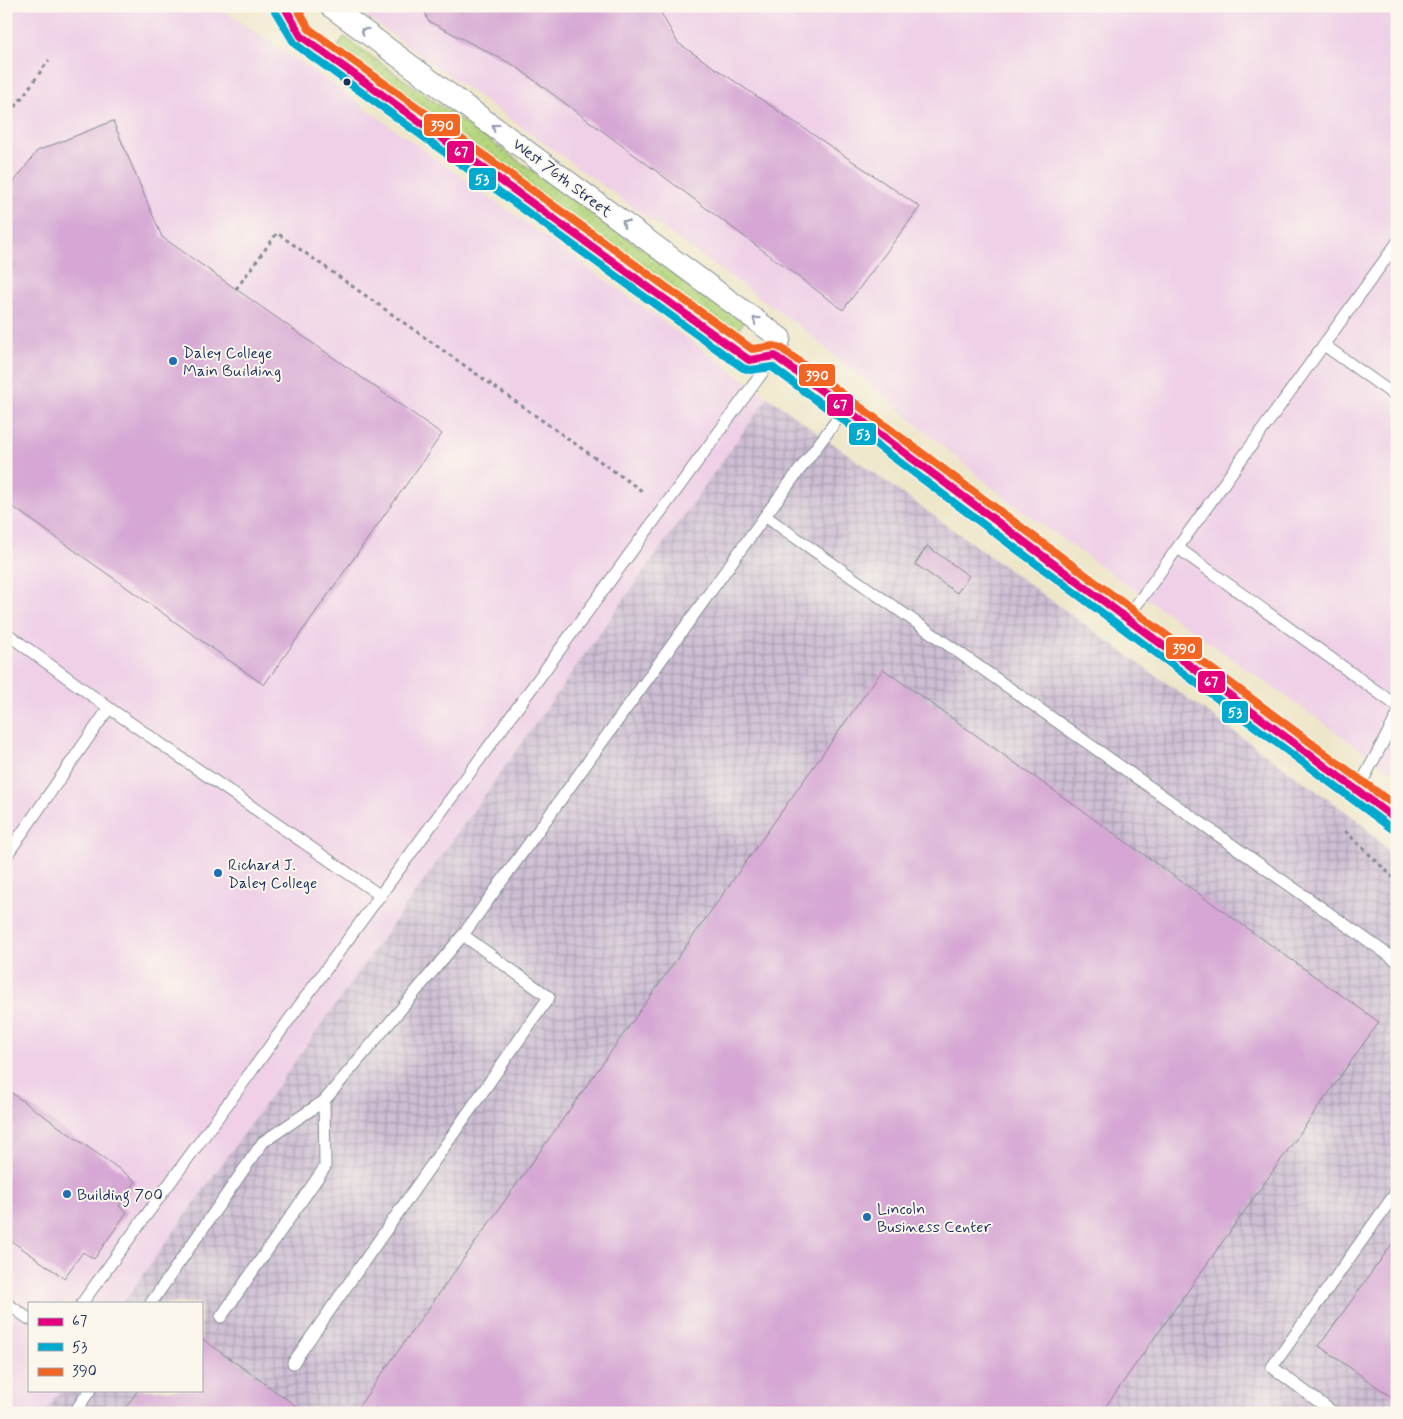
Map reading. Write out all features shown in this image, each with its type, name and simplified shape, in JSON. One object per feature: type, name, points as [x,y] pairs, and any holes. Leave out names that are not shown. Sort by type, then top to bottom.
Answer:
[{"type":"street","points":[[284,6],[301,36],[749,360],[774,356],[1358,789],[1397,820]]},
{"type":"street","name":"West 76th Street","points":[[330,6],[780,338],[774,356]]},
{"type":"lane","points":[[1127,618],[1397,243]]},
{"type":"lane","points":[[1324,345],[1397,397]]},
{"type":"lane","points":[[83,1302],[774,356]]},
{"type":"lane","points":[[152,1302],[263,1142],[324,1101],[463,935],[765,516],[845,409]]},
{"type":"lane","points":[[765,516],[1397,961]]},
{"type":"lane","points":[[1178,548],[1397,706]]},
{"type":"lane","points":[[6,633],[109,708],[381,896]]},
{"type":"lane","points":[[6,856],[109,708]]},
{"type":"lane","points":[[1358,789],[1397,716]]},
{"type":"lane","points":[[293,1363],[549,997],[463,935]]},
{"type":"lane","points":[[222,1318],[325,1167],[324,1101]]},
{"type":"lane","points":[[1334,1413],[1272,1367],[1397,1191]]},
{"type":"lane","points":[[6,1303],[28,1318]]},
{"type":"lane","points":[[74,1413],[89,1392]]},
{"type":"path","points":[[378,12],[389,6]]},
{"type":"path","points":[[6,120],[49,60]]},
{"type":"path","points":[[236,288],[277,232],[642,491]]},
{"type":"path","points":[[1345,831],[1397,881]]},
{"type":"shaded area","name":"Richard J. Daley College","points":[[6,6],[217,6],[329,82],[768,397],[124,1302],[28,1302],[28,1392],[60,1392],[44,1413],[6,1413]]},
{"type":"shaded area","points":[[352,6],[1397,6],[1397,775],[1010,502],[798,325]]},
{"type":"shaded area","points":[[768,397],[1360,822],[1397,860],[1397,1413],[44,1413],[60,1392],[202,1392],[202,1302],[124,1302]]},
{"type":"green space","points":[[344,37],[744,321],[735,336],[336,49]]},
{"type":"building","points":[[423,6],[657,6],[678,43],[920,207],[843,310],[515,66],[428,21]]},
{"type":"building","name":"Daley College Main Building","points":[[113,121],[162,237],[442,434],[264,685],[6,502],[6,193],[37,151]]},
{"type":"building","points":[[927,546],[969,576],[957,593],[915,564]]},
{"type":"building","name":"Lincoln Business Center","points":[[883,669],[1379,1022],[1101,1413],[354,1413]]},
{"type":"building","name":"Building 700","points":[[6,1089],[136,1181],[119,1206],[127,1212],[94,1259],[83,1252],[64,1278],[6,1237]]},
{"type":"building","points":[[1397,1237],[1397,1392],[1393,1398],[1319,1346]]},
{"type":"building","points":[[202,1339],[306,1413],[122,1413],[137,1392],[202,1392]]},
{"type":"transit line","name":"67","points":[[284,6],[301,36],[749,360],[775,356],[1397,820]]},
{"type":"transit line","name":"390","points":[[296,6],[309,29],[752,349],[774,346],[781,348],[1397,807]]},
{"type":"transit line","name":"53","points":[[275,11],[295,44],[743,368],[750,370],[772,367],[1391,828]]},
{"type":"place","name":"Daley College Main Building","points":[[173,361]]},
{"type":"place","name":"Richard J. Daley College","points":[[218,873]]},
{"type":"place","name":"Building 700","points":[[67,1194]]},
{"type":"place","name":"Lincoln Business Center","points":[[867,1217]]}]
